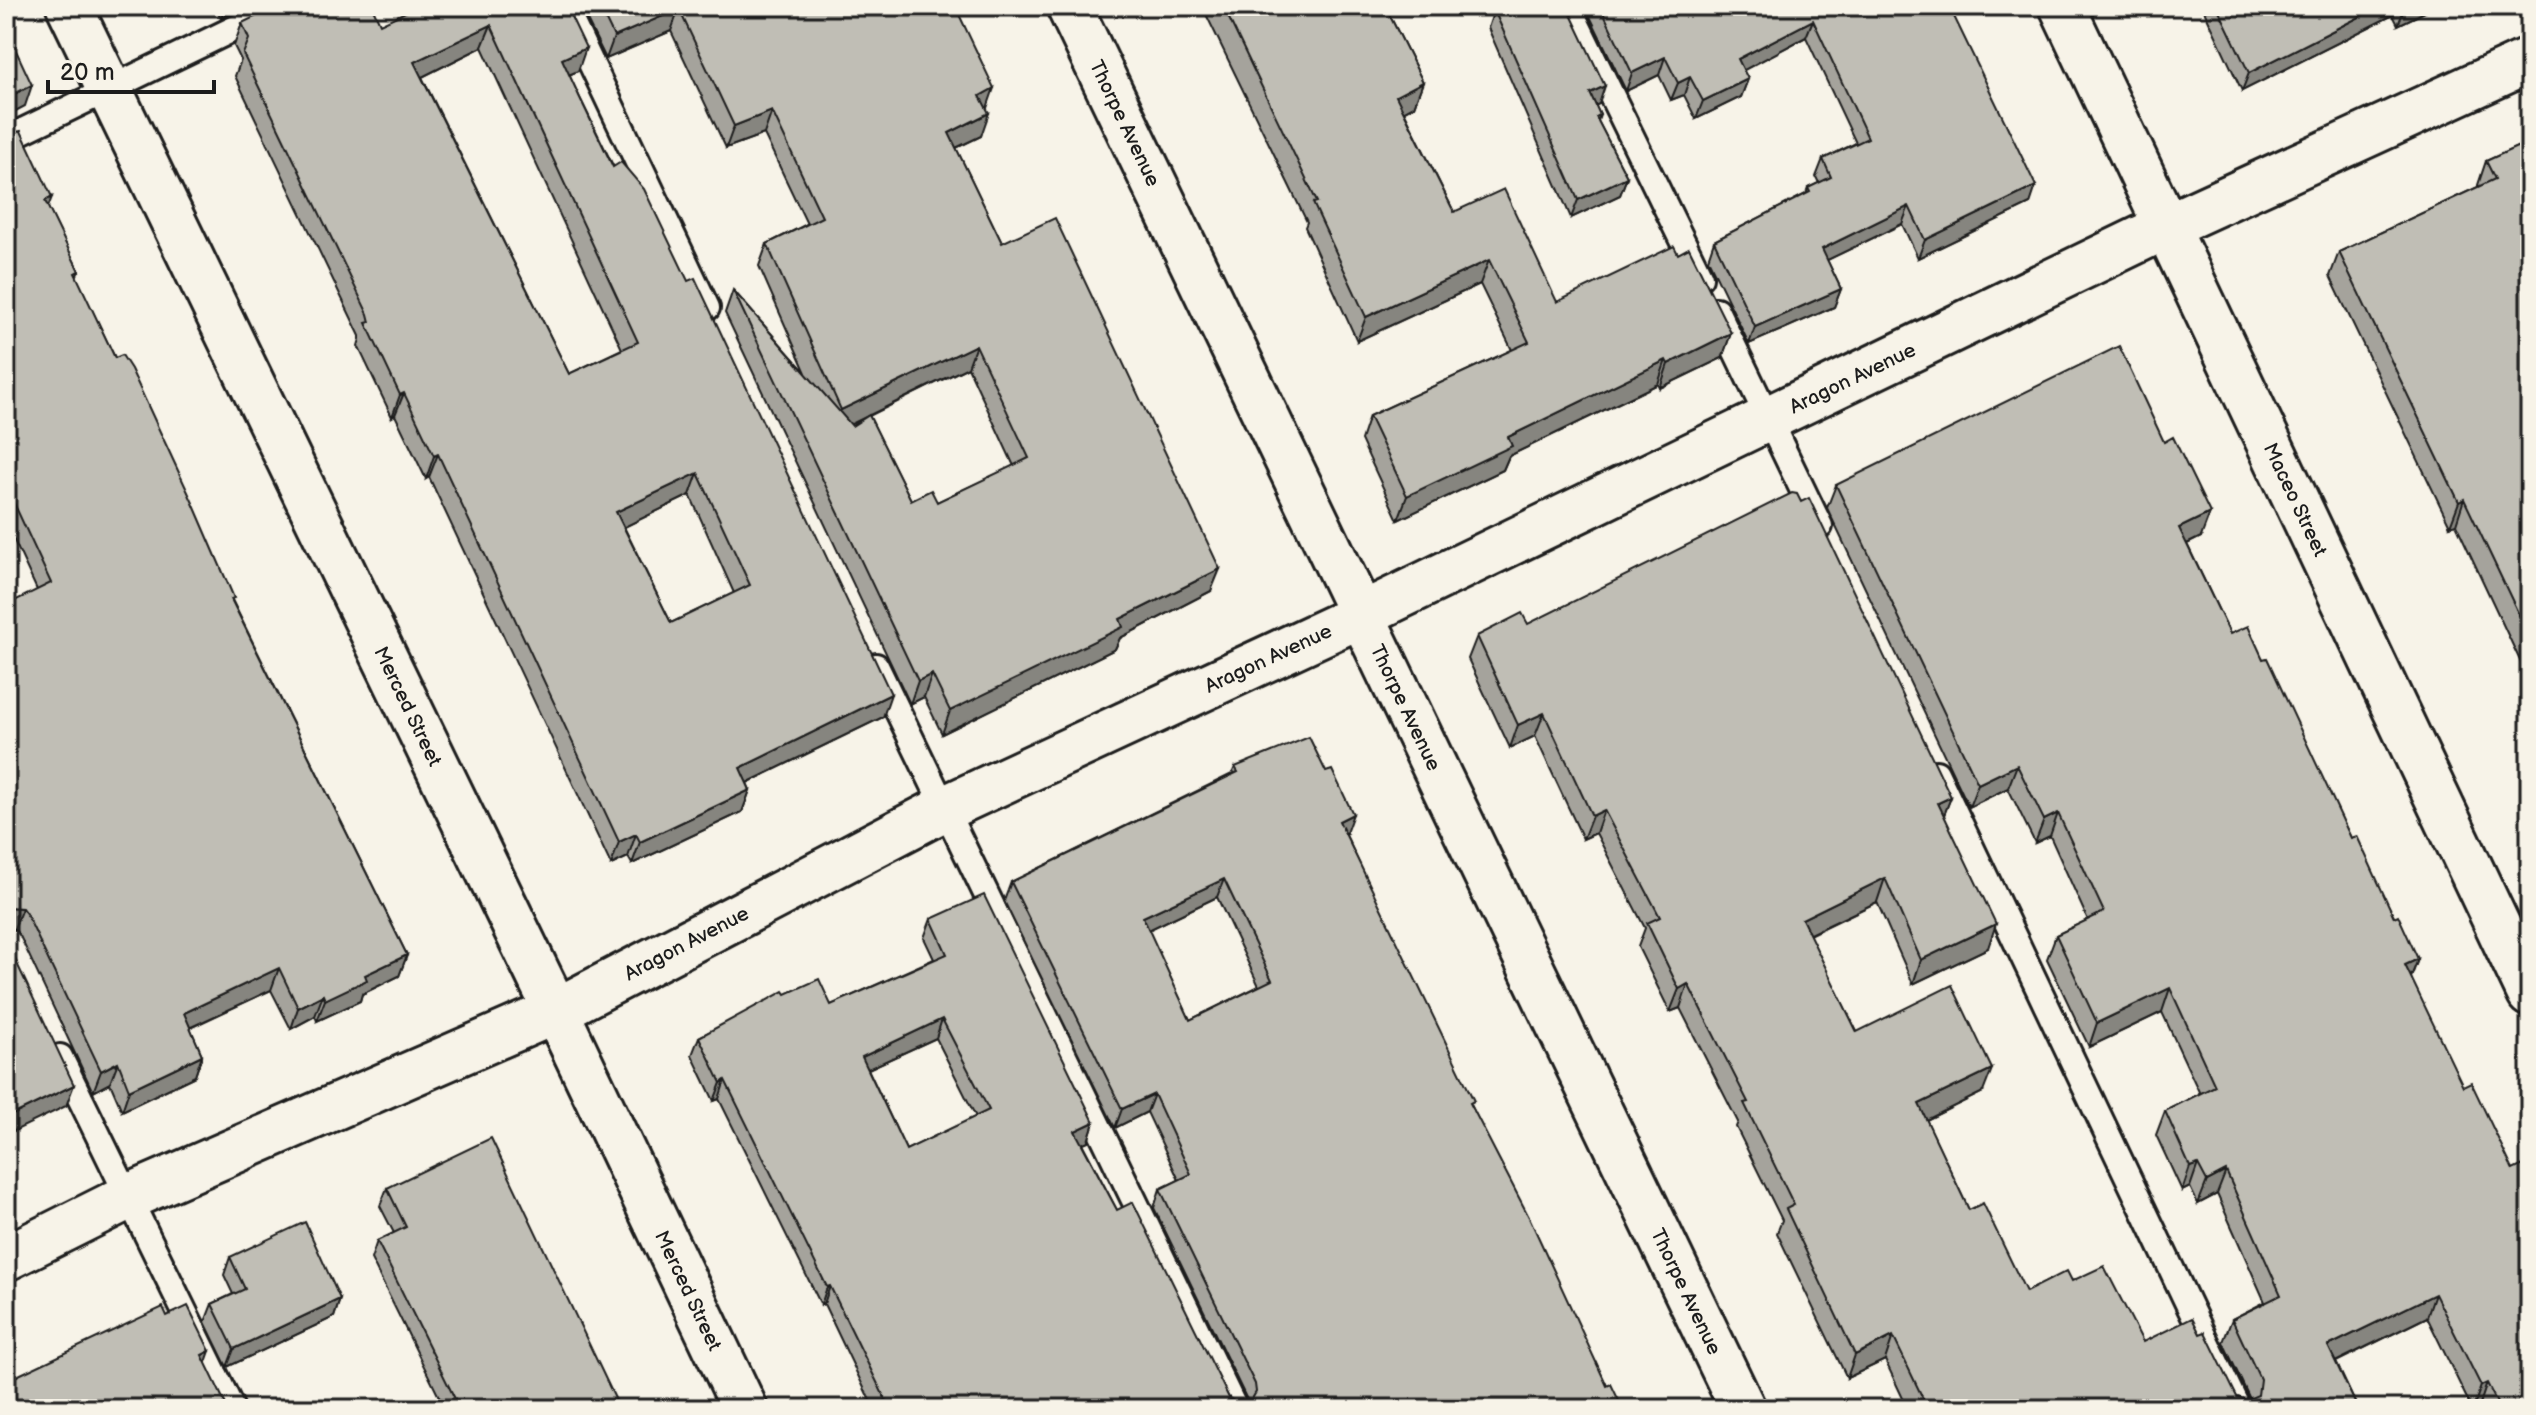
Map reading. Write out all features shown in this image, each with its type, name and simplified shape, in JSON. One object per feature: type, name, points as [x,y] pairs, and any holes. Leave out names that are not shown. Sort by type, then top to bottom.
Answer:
[{"type":"street","name":"Merced Street","points":[[69,6],[556,1011],[745,1409]]},
{"type":"street","name":"Thorpe Avenue","points":[[1069,6],[1743,1409]]},
{"type":"street","name":"Maceo Street","points":[[2062,6],[2530,994]]},
{"type":"street","name":"Aragon Avenue","points":[[6,1258],[126,1198],[556,1011],[943,809],[1361,615],[2165,227],[2530,60]]},
{"type":"lane","points":[[6,139],[281,6]]},
{"type":"lane","points":[[564,6],[720,336]]},
{"type":"lane","points":[[1568,6],[1831,549]]},
{"type":"lane","points":[[869,651],[1235,1409]]},
{"type":"lane","points":[[1926,750],[2238,1409]]},
{"type":"lane","points":[[53,1041],[126,1198],[232,1409]]},
{"type":"building","points":[[277,6],[372,6],[380,24],[418,6],[566,6],[586,48],[562,59],[580,98],[613,167],[621,162],[644,189],[688,281],[695,278],[891,694],[740,768],[750,790],[640,842],[636,834],[619,842],[438,454],[434,456],[404,393],[400,395],[366,323],[370,322],[368,314],[243,54],[249,39],[242,23]],"holes":[[[491,25],[638,342],[569,374],[414,62]],[[698,473],[750,585],[671,623],[616,512]]]},
{"type":"building","points":[[599,6],[955,6],[994,88],[980,96],[989,113],[949,133],[1002,243],[1055,218],[1220,569],[1120,619],[1123,627],[950,711],[932,674],[918,681],[733,290],[852,426],[869,415],[911,500],[931,490],[937,502],[1029,458],[976,345],[841,410],[767,244],[822,217],[772,111],[734,126],[679,9],[614,37]]},
{"type":"building","points":[[1223,6],[1385,6],[1423,82],[1396,96],[1454,212],[1504,189],[1557,302],[1674,246],[1678,254],[1689,248],[1731,333],[1668,364],[1666,360],[1508,437],[1512,446],[1407,496],[1369,416],[1529,342],[1489,260],[1366,317],[1313,203],[1317,202]]},
{"type":"building","points":[[1504,6],[1567,6],[1605,86],[1590,93],[1600,115],[1596,117],[1627,177],[1578,200],[1494,10]]},
{"type":"building","points":[[1600,6],[1949,6],[2036,186],[1925,240],[1909,206],[1822,249],[1841,289],[1755,327],[1714,241],[1810,192],[1808,188],[1831,177],[1823,159],[1868,138],[1813,20],[1738,59],[1748,79],[1703,101],[1690,77],[1678,83],[1665,57],[1632,73]]},
{"type":"building","points":[[2217,6],[2381,6],[2249,73]]},
{"type":"building","points":[[6,29],[32,85],[6,98]]},
{"type":"building","points":[[6,128],[12,133],[21,131],[52,197],[45,201],[79,271],[75,273],[115,358],[122,355],[131,369],[193,503],[234,598],[231,599],[407,955],[365,975],[367,980],[325,1000],[323,995],[298,1008],[279,968],[184,1013],[202,1055],[129,1090],[118,1062],[101,1071],[27,915],[22,908],[6,909],[6,605],[51,583],[6,486]]},
{"type":"building","points":[[2530,141],[2530,638],[2464,499],[2459,502],[2339,252],[2495,179],[2486,161]]},
{"type":"building","points":[[2119,346],[2164,442],[2173,437],[2210,513],[2179,528],[2230,634],[2248,626],[2263,659],[2267,658],[2351,838],[2357,836],[2394,917],[2398,915],[2418,959],[2405,965],[2463,1086],[2471,1082],[2513,1170],[2523,1165],[2530,1179],[2530,1409],[2500,1409],[2487,1383],[2481,1386],[2435,1294],[2328,1346],[2358,1409],[1928,1409],[1893,1336],[1855,1355],[1786,1209],[1794,1205],[1744,1103],[1748,1102],[1688,984],[1679,989],[1647,923],[1660,917],[1604,810],[1592,816],[1544,713],[1518,725],[1477,636],[1522,613],[1528,624],[1792,493],[1797,494],[1801,502],[1809,498],[1951,797],[1938,803],[1996,924],[1921,960],[1885,878],[1802,919],[1857,1032],[1952,985],[1992,1069],[1919,1104],[1969,1210],[1983,1203],[2026,1292],[2067,1271],[2072,1281],[2104,1266],[2143,1342],[2192,1318],[2200,1334],[2205,1332],[2237,1397],[2246,1400],[2258,1395],[2260,1379],[2232,1319],[2281,1295],[2226,1171],[2207,1181],[2198,1164],[2190,1167],[2165,1111],[2215,1086],[2170,988],[2097,1023],[2056,935],[2104,912],[2058,813],[2044,820],[2017,765],[1978,784],[1836,485]]},
{"type":"building","points":[[1309,737],[1326,772],[1332,770],[1353,814],[1339,821],[1474,1101],[1470,1103],[1530,1219],[1607,1386],[1611,1384],[1623,1409],[890,1409],[725,1080],[721,1083],[699,1037],[784,991],[786,994],[819,979],[831,1005],[947,954],[931,919],[984,895],[1094,1122],[1075,1131],[1117,1210],[1133,1202],[1229,1398],[1240,1405],[1249,1404],[1256,1392],[1255,1384],[1160,1189],[1191,1174],[1154,1094],[1122,1109],[1011,882],[1238,772],[1235,767]],"holes":[[[1224,879],[1272,980],[1190,1020],[1143,917]],[[942,1019],[989,1110],[906,1150],[862,1057]]]},
{"type":"building","points":[[6,940],[74,1085],[6,1118]]},
{"type":"building","points":[[491,1138],[620,1409],[460,1409],[377,1241],[406,1227],[387,1188]]},
{"type":"building","points":[[305,1222],[340,1299],[234,1349],[212,1304],[245,1289],[230,1257]]},
{"type":"building","points":[[188,1306],[210,1351],[202,1355],[228,1409],[6,1409],[6,1381],[163,1307],[167,1316]]}]
